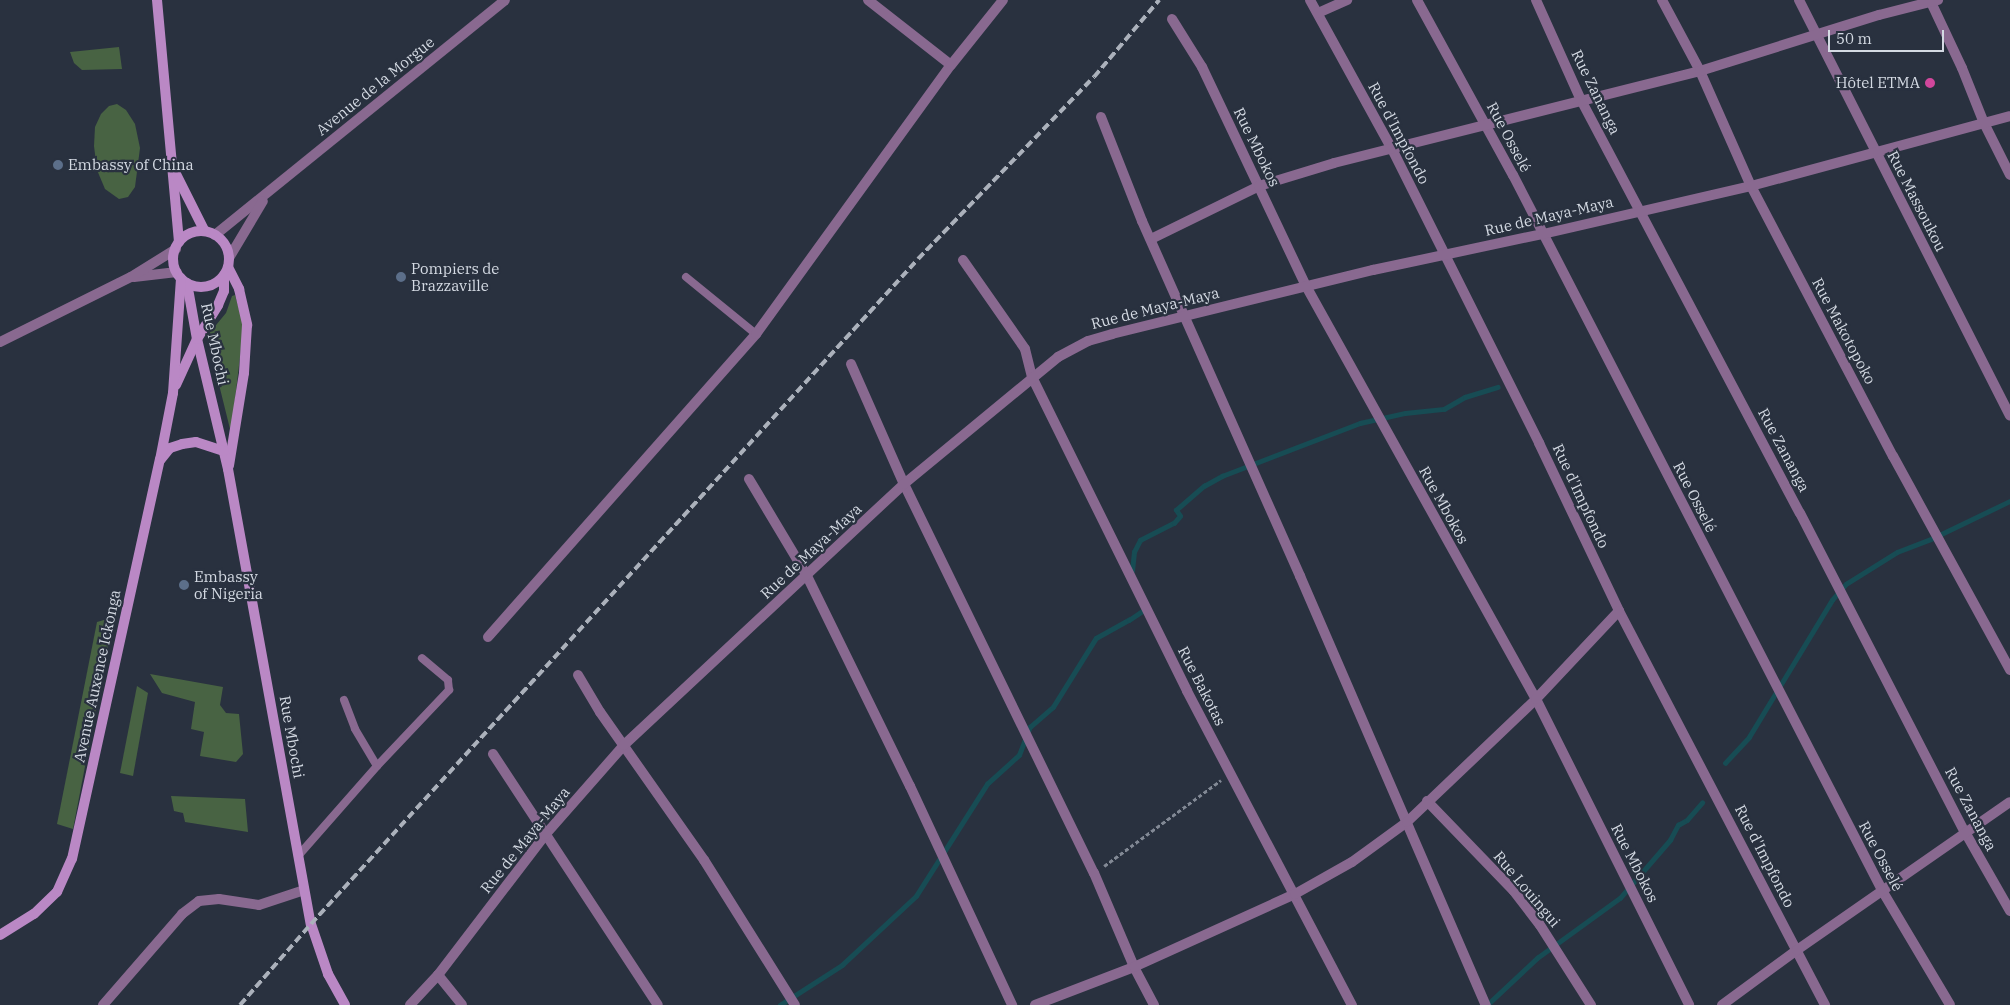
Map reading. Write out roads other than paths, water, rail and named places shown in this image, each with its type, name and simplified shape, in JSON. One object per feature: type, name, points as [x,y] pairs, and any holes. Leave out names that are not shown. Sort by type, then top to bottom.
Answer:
[{"type":"main road","points":[[157,0],[178,245],[174,264],[182,278],[195,286],[212,285],[227,267],[225,244],[215,235],[204,230],[192,233],[178,245]]},
{"type":"main road","points":[[172,166],[204,230]]},
{"type":"main road","name":"Avenue Auxence Ickonga","points":[[172,392],[197,339],[218,305],[224,291],[227,267]]},
{"type":"main road","name":"Rue Mbochi","points":[[227,267],[239,289],[247,325],[244,373],[228,469]]},
{"type":"main road","name":"Avenue Auxence Ickonga","points":[[0,935],[34,914],[57,892],[72,859],[160,460],[172,392],[182,278]]},
{"type":"main road","name":"Rue Mbochi","points":[[182,278],[228,469],[310,924],[328,974],[345,1005]]},
{"type":"main road","points":[[160,460],[170,448],[196,442],[224,451]]},
{"type":"street","name":"Avenue de la Morgue","points":[[215,235],[505,0]]},
{"type":"street","points":[[868,0],[951,65]]},
{"type":"street","points":[[488,637],[756,334],[951,65],[1004,0]]},
{"type":"street","name":"Rue d'Impfondo","points":[[1310,0],[1392,148],[1539,442],[1619,611],[1824,1005]]},
{"type":"street","points":[[1318,13],[1347,0]]},
{"type":"street","name":"Rue Osselé","points":[[1417,0],[1486,124],[1883,892],[1950,1005]]},
{"type":"street","name":"Rue Zananga","points":[[1536,0],[1581,100],[1965,832],[2010,911]]},
{"type":"street","name":"Rue Makotopoko","points":[[1662,0],[1700,71],[1751,186],[1888,447],[2010,670]]},
{"type":"street","name":"Rue Massoukou","points":[[1799,0],[2010,416]]},
{"type":"street","points":[[1152,239],[1259,186],[1334,163],[1700,71],[1879,15],[1933,1],[1984,123],[2010,175]]},
{"type":"street","name":"Rue Mbokos","points":[[1172,20],[1202,67],[1306,286],[1536,699],[1689,1005]]},
{"type":"street","name":"Rue de Maya-Maya","points":[[410,1005],[438,975],[545,835],[624,746],[904,484],[1058,357],[1088,341],[1185,316],[1444,254],[1543,234],[1751,186],[2010,116]]},
{"type":"street","points":[[1101,117],[1122,173],[1486,1005]]},
{"type":"street","name":"Avenue de la Morgue","points":[[227,267],[266,195]]},
{"type":"street","points":[[0,342],[131,277],[178,245]]},
{"type":"street","name":"Rue Bakotas","points":[[963,260],[1025,349],[1032,377],[1186,691],[1352,1005]]},
{"type":"street","points":[[131,277],[182,278]]},
{"type":"street","points":[[851,364],[904,484],[1094,873],[1134,967],[1154,1005]]},
{"type":"street","points":[[749,479],[807,576],[910,786],[1012,1005]]},
{"type":"street","points":[[1036,1005],[1134,967],[1295,894],[1352,862],[1406,822],[1536,699],[1619,611]]},
{"type":"street","points":[[578,675],[600,712],[704,860],[795,1005]]},
{"type":"street","points":[[493,754],[658,1005]]},
{"type":"street","name":"Rue Louingui","points":[[1427,801],[1513,890],[1540,925],[1590,1005]]},
{"type":"street","points":[[1722,1005],[1797,950],[2010,802]]},
{"type":"street","points":[[103,1005],[182,914],[199,901],[219,899],[259,905],[304,890]]},
{"type":"street","points":[[438,975],[462,1005]]},
{"type":"lane","points":[[686,277],[756,334]]},
{"type":"lane","points":[[298,856],[377,766],[449,690],[448,680],[422,658]]},
{"type":"lane","points":[[344,700],[354,730],[377,766]]},
{"type":"waterway","points":[[1132,571],[1134,552],[1140,540],[1174,523],[1180,516],[1176,510],[1204,486],[1222,476],[1360,423],[1405,413],[1444,409],[1465,397],[1498,387]]},
{"type":"waterway","points":[[1725,763],[1749,737],[1832,600],[1846,584],[1897,552],[1933,538],[2010,501]]},
{"type":"waterway","points":[[780,1005],[842,965],[916,896],[987,784],[1019,755],[1030,727],[1053,707],[1096,638],[1129,620],[1144,610],[1144,606]]},
{"type":"waterway","points":[[1487,1005],[1537,958],[1620,898],[1670,840],[1678,825],[1687,820],[1702,803]]},
{"type":"railway","points":[[240,1005],[311,924],[918,259],[1094,77],[1159,0]]},
{"type":"place","name":"Hôtel ETMA","points":[[1930,83]]},
{"type":"place","name":"Embassy of China","points":[[58,165]]},
{"type":"place","name":"Pompiers de Brazzaville","points":[[401,277]]},
{"type":"place","name":"Embassy of Nigeria","points":[[184,585]]}]
